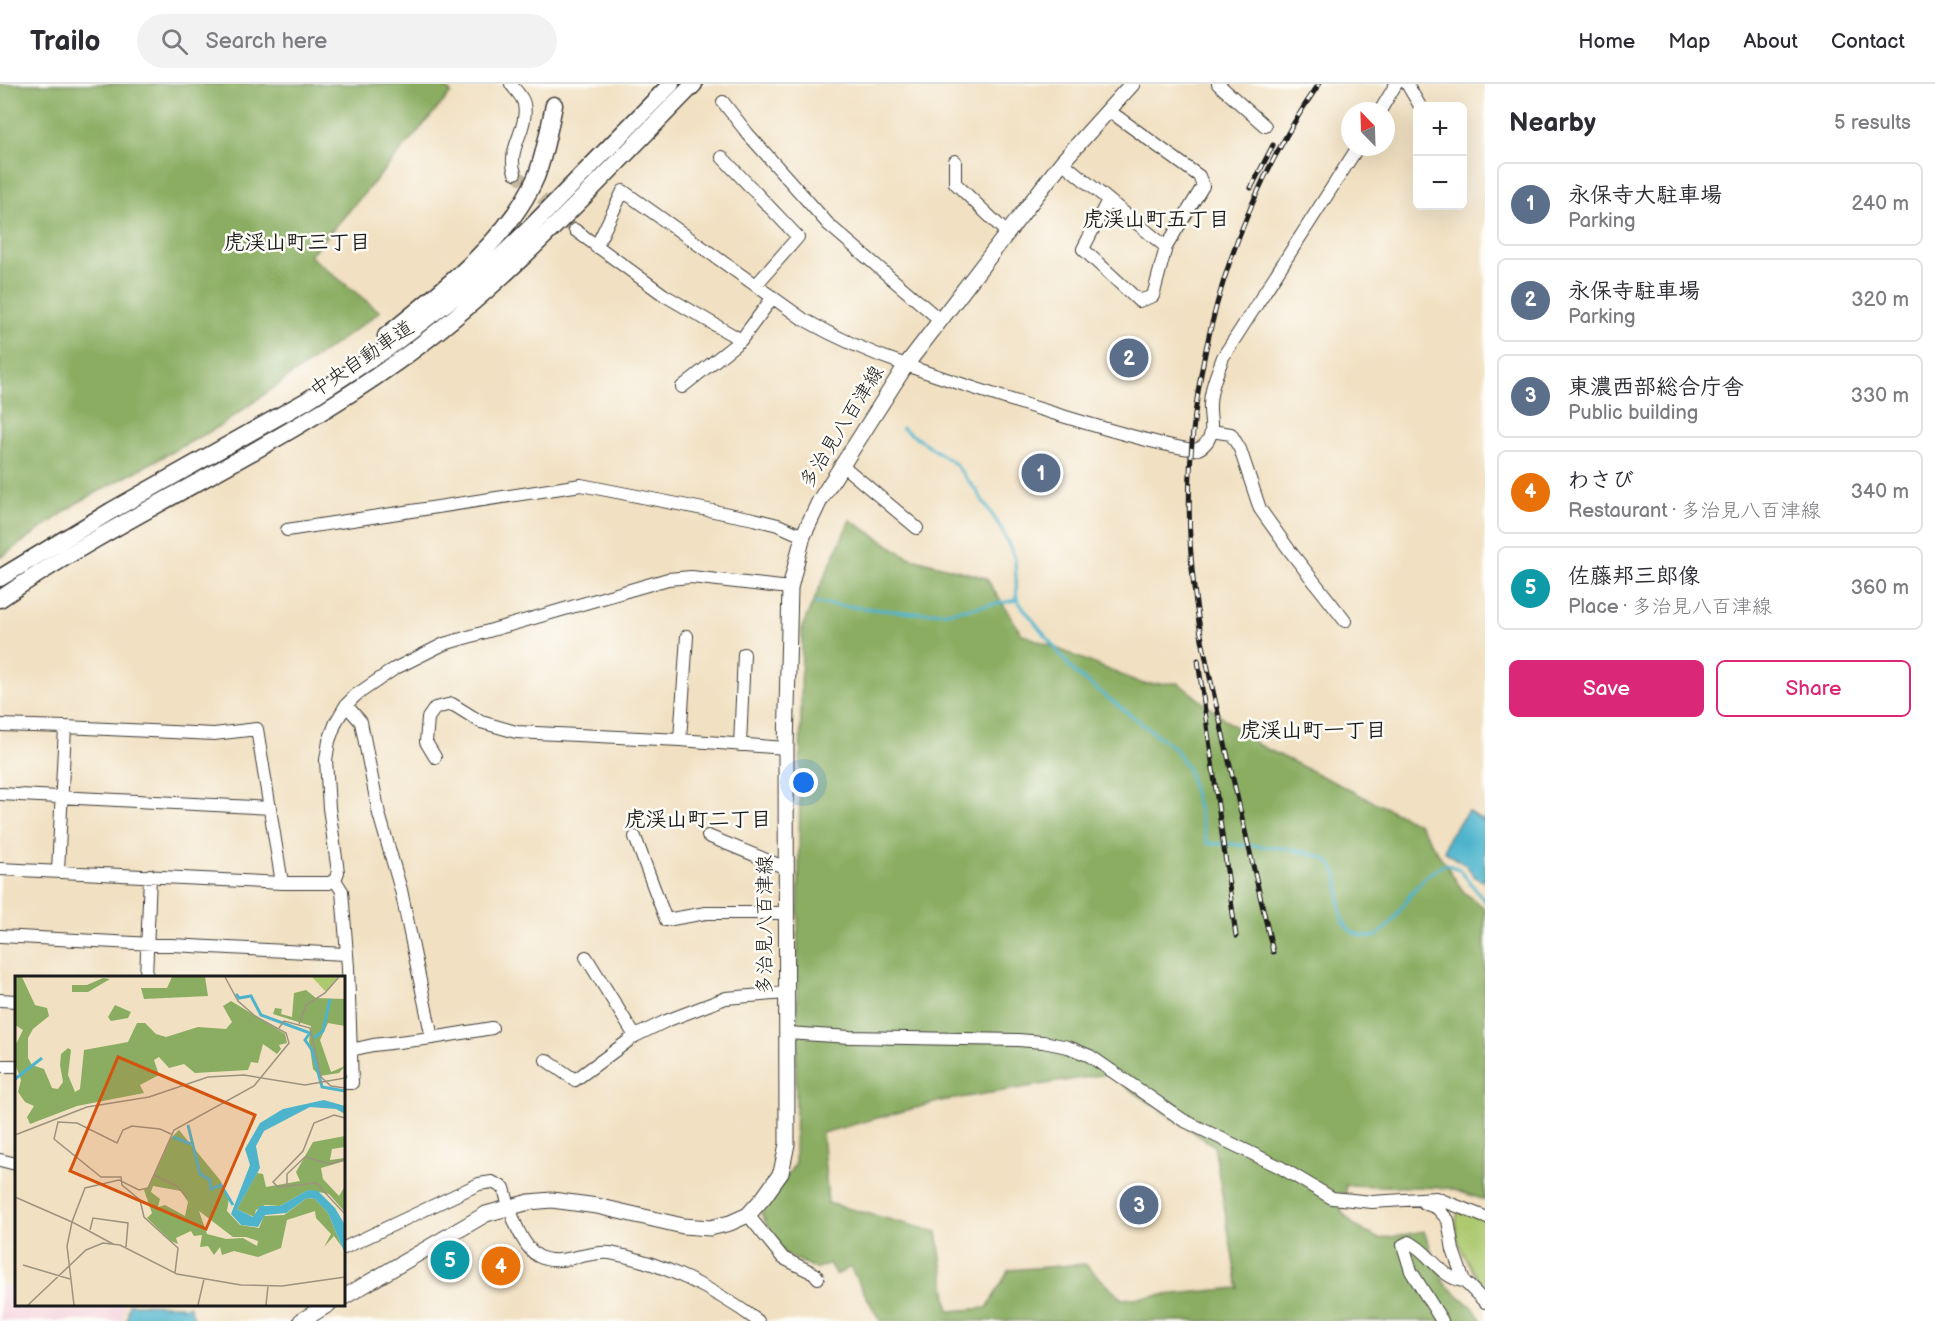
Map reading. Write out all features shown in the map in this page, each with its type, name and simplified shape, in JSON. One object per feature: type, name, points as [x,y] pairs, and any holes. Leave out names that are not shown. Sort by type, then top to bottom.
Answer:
[{"type":"highway","name":"中央自動車道","points":[[0,578],[101,517],[349,375],[388,348],[461,292],[530,228],[671,84]]},
{"type":"highway","name":"中央自動車道","points":[[0,599],[119,526],[316,416],[387,369],[437,332],[541,242],[694,84]]},
{"type":"highway","points":[[238,440],[303,398],[374,345],[451,281],[505,229],[519,209],[536,176],[554,105]]},
{"type":"main road","name":"多治見八百津線","points":[[345,1296],[486,1214],[529,1203],[552,1200],[597,1206],[683,1226],[710,1228],[748,1215],[765,1197],[781,1173],[787,1144],[786,748],[790,588],[803,536],[820,500],[906,365],[1062,162],[1132,84]]},
{"type":"main road","points":[[301,1321],[328,1306]]},
{"type":"street","points":[[511,84],[524,103],[524,124],[511,161],[515,173]]},
{"type":"street","points":[[1218,84],[1266,126]]},
{"type":"street","points":[[1385,102],[1396,84]]},
{"type":"street","points":[[1407,84],[1418,102]]},
{"type":"street","points":[[723,102],[748,134],[829,225],[940,320]]},
{"type":"street","points":[[1108,110],[1199,176],[1203,186],[1166,248],[1153,296],[1139,301],[1083,249],[1108,200]]},
{"type":"street","points":[[596,247],[623,191],[803,318],[831,335],[906,365],[1131,436],[1185,449],[1197,449],[1208,442],[1211,431],[1209,407],[1214,382],[1223,357],[1352,156]]},
{"type":"street","points":[[722,157],[798,237],[756,285]]},
{"type":"street","points":[[955,161],[955,183],[1008,234]]},
{"type":"street","points":[[1062,162],[1166,248]]},
{"type":"street","points":[[575,230],[664,295],[741,340]]},
{"type":"street","points":[[682,387],[741,340],[773,297]]},
{"type":"street","points":[[1211,431],[1231,434],[1240,449],[1260,509],[1345,621]]},
{"type":"street","points":[[842,465],[917,528]]},
{"type":"street","points":[[287,530],[581,484],[770,523],[803,536]]},
{"type":"street","points":[[0,869],[282,883],[329,883],[335,880],[338,872],[329,808],[326,760],[329,741],[346,705],[368,686],[394,669],[444,644],[668,579],[691,577],[790,588]]},
{"type":"street","points":[[680,740],[687,636]]},
{"type":"street","points":[[740,745],[744,654]]},
{"type":"street","points":[[435,757],[426,742],[428,718],[435,708],[452,704],[481,722],[516,732],[786,748]]},
{"type":"street","points":[[346,705],[361,722],[379,814],[401,890],[432,1038]]},
{"type":"street","points":[[0,724],[214,734],[257,729],[282,883]]},
{"type":"street","points":[[57,871],[66,727]]},
{"type":"street","points":[[0,794],[271,808]]},
{"type":"street","points":[[708,836],[786,867]]},
{"type":"street","points":[[635,837],[666,920],[706,913],[786,913]]},
{"type":"street","points":[[146,976],[150,875]]},
{"type":"street","points":[[335,880],[342,891],[345,954],[348,967],[347,1018],[352,1083],[345,1083]]},
{"type":"street","points":[[0,936],[345,954]]},
{"type":"street","points":[[586,957],[635,1036]]},
{"type":"street","points":[[546,1060],[575,1080],[635,1036],[666,1021],[726,998],[786,993]]},
{"type":"street","points":[[0,1000],[15,1001]]},
{"type":"street","points":[[351,1050],[492,1028]]},
{"type":"street","points":[[787,1033],[859,1037],[1018,1040],[1059,1045],[1090,1056],[1183,1120],[1280,1167],[1332,1198],[1372,1202],[1436,1198],[1485,1217]]},
{"type":"street","points":[[0,1160],[15,1164]]},
{"type":"street","points":[[345,1248],[479,1184],[492,1182],[504,1188],[509,1208],[526,1246],[545,1259],[561,1260],[589,1253],[609,1253],[649,1264],[690,1279],[729,1300],[758,1321]]},
{"type":"street","points":[[1414,1200],[1437,1208],[1448,1220],[1453,1250],[1464,1281],[1485,1302]]},
{"type":"street","points":[[1448,1220],[1453,1209],[1461,1207]]},
{"type":"street","points":[[748,1215],[783,1258],[818,1278]]},
{"type":"street","points":[[1442,1321],[1412,1271],[1403,1245],[1409,1242],[1417,1246],[1452,1279],[1464,1281]]},
{"type":"shaded area","points":[[15,1282],[15,1306],[125,1306],[123,1321],[0,1321],[0,1286],[11,1285]]},
{"type":"green space","points":[[0,84],[443,84],[451,93],[310,256],[380,312],[220,426],[77,503],[0,558]]},
{"type":"green space","points":[[850,520],[908,557],[986,578],[1022,634],[1143,684],[1178,683],[1257,744],[1419,824],[1463,891],[1485,909],[1485,1200],[1448,1188],[1346,1185],[1341,1211],[1355,1226],[1379,1239],[1424,1231],[1444,1283],[1474,1309],[1482,1321],[880,1321],[850,1267],[836,1275],[829,1263],[816,1269],[785,1254],[772,1236],[761,1213],[795,1164],[802,627]],"holes":[[[1107,1074],[1214,1146],[1238,1288],[1122,1299],[1085,1264],[1009,1270],[987,1308],[949,1311],[937,1232],[828,1203],[822,1133],[941,1101]]]},
{"type":"green space","points":[[1460,1208],[1485,1221],[1485,1290],[1467,1261],[1458,1240],[1456,1219]]},
{"type":"water","points":[[1468,811],[1482,820],[1485,817],[1485,882],[1475,877],[1466,865],[1444,851],[1449,836]]},
{"type":"water","points":[[129,1306],[180,1306],[183,1308],[189,1306],[195,1321],[127,1321]]},
{"type":"waterway","points":[[902,428],[954,463],[975,489],[1001,528],[1015,559],[1017,600],[1075,673],[1174,748],[1188,769],[1207,843],[1290,849],[1320,857],[1330,863],[1338,880],[1340,911],[1343,920],[1348,928],[1360,935],[1375,937],[1390,923],[1421,881],[1446,864],[1459,869],[1485,901]]},
{"type":"waterway","points":[[815,603],[912,613],[948,612],[1017,600]]},
{"type":"tunnel","points":[[515,173],[575,230]]},
{"type":"railway","points":[[1273,952],[1200,628],[1194,588],[1190,522],[1191,456],[1198,390],[1212,325],[1230,261],[1254,199],[1284,140],[1319,84]]},
{"type":"railway","points":[[1251,188],[1273,145]]},
{"type":"railway","points":[[1198,660],[1236,936]]},
{"type":"place","name":"永保寺駐車場","points":[[1129,358]]},
{"type":"place","name":"永保寺大駐車場","points":[[1041,473]]},
{"type":"place","name":"東濃西部総合庁舎","points":[[1139,1205]]},
{"type":"place","name":"佐藤邦三郎像","points":[[450,1260]]},
{"type":"place","name":"わさび","points":[[501,1266]]},
{"type":"district","name":"虎渓山町五丁目","points":[[1156,219]]},
{"type":"district","name":"虎渓山町三丁目","points":[[297,242]]},
{"type":"district","name":"虎渓山町一丁目","points":[[1313,730]]},
{"type":"district","name":"虎渓山町二丁目","points":[[698,819]]}]
